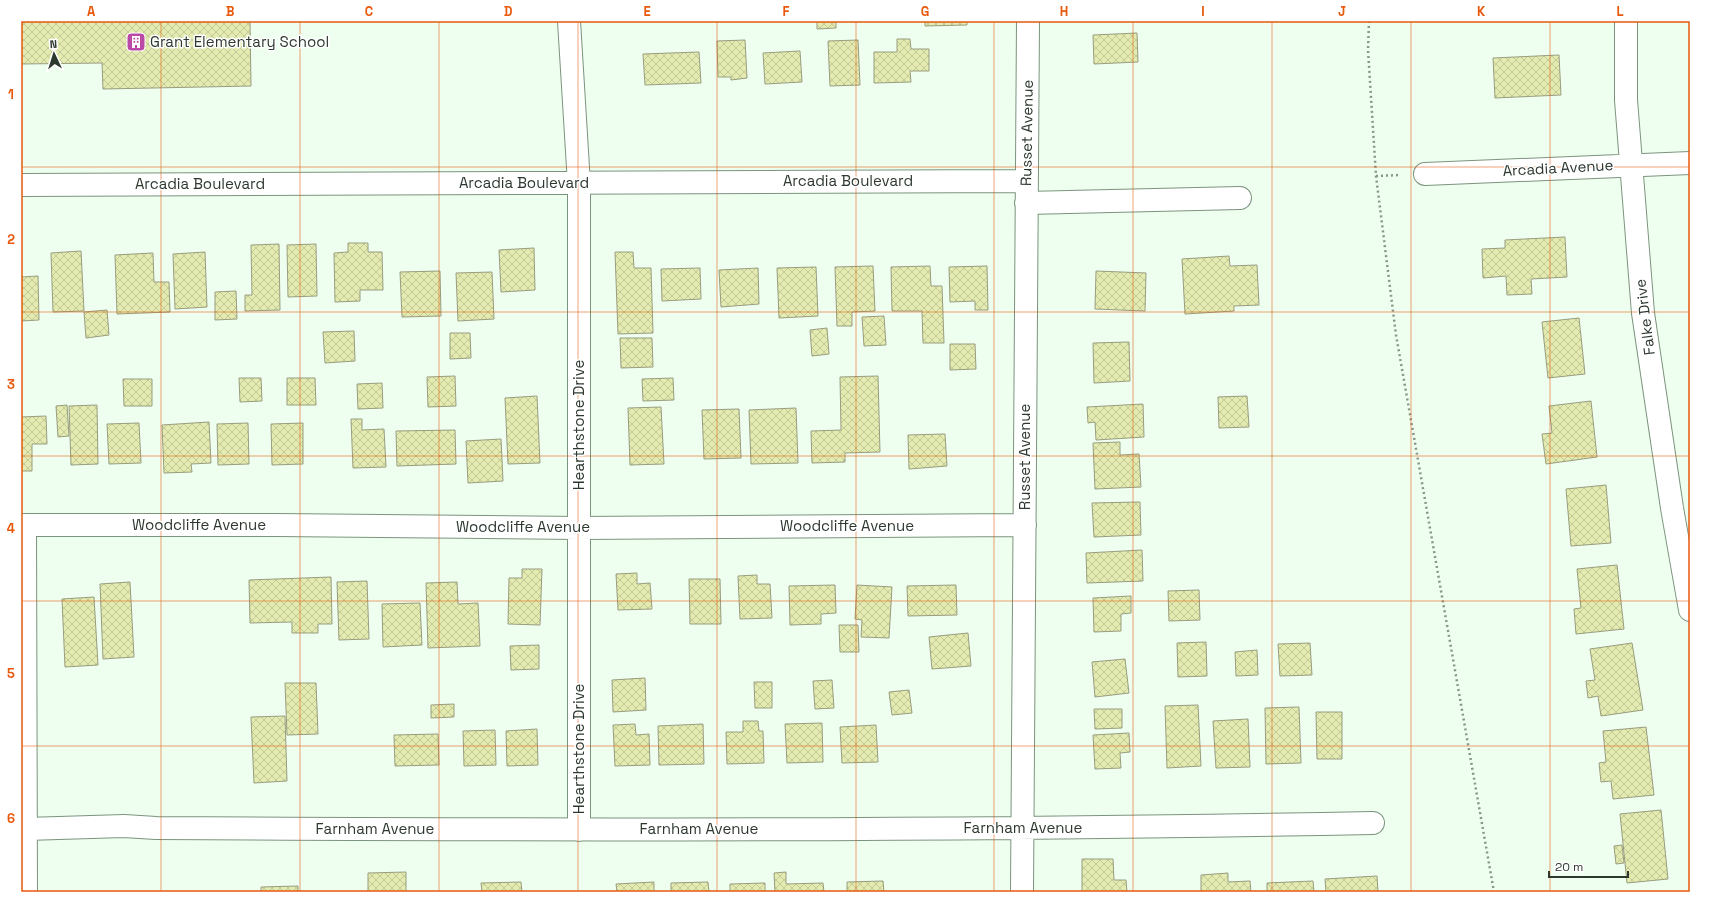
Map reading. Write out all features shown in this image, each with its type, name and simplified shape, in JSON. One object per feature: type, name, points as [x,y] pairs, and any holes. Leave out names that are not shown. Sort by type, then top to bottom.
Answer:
[{"type":"street","name":"Hearthstone Drive","points":[[570,21],[579,184],[579,830]]},
{"type":"street","name":"Russet Avenue","points":[[1022,892],[1028,21]]},
{"type":"street","name":"Falke Drive","points":[[1626,21],[1626,100],[1643,313],[1672,508],[1690,610]]},
{"type":"street","name":"Arcadia Avenue","points":[[1425,174],[1690,162]]},
{"type":"street","name":"Arcadia Boulevard","points":[[21,186],[1026,181]]},
{"type":"street","points":[[1026,202],[1240,198]]},
{"type":"street","points":[[23,525],[26,892]]},
{"type":"street","name":"Woodcliffe Avenue","points":[[23,525],[277,525],[579,528],[1025,525]]},
{"type":"street","name":"Farnham Avenue","points":[[26,829],[124,826],[164,828],[579,830],[1023,828],[1373,823]]},
{"type":"path","points":[[1369,21],[1368,50],[1376,176],[1396,335],[1494,892]]},
{"type":"building","name":"Grant Elementary School","points":[[21,21],[250,21],[251,86],[103,89],[102,63],[21,64]]},
{"type":"building","points":[[817,21],[836,21],[836,28],[817,29]]},
{"type":"building","points":[[925,21],[967,21],[967,25],[925,26]]},
{"type":"building","points":[[1137,33],[1138,62],[1094,64],[1093,35]]},
{"type":"building","points":[[897,39],[910,39],[911,49],[929,49],[929,71],[910,71],[911,82],[874,83],[874,52],[897,52]]},
{"type":"building","points":[[745,40],[747,78],[731,80],[731,77],[718,77],[717,41]]},
{"type":"building","points":[[858,40],[860,85],[830,86],[828,41]]},
{"type":"building","points":[[800,51],[802,82],[765,84],[763,53]]},
{"type":"building","points":[[699,52],[701,83],[645,85],[643,54]]},
{"type":"building","points":[[1559,55],[1561,95],[1495,98],[1493,58]]},
{"type":"building","points":[[1565,237],[1567,277],[1531,279],[1532,294],[1507,295],[1506,276],[1483,278],[1482,249],[1505,248],[1505,240]]},
{"type":"building","points":[[348,243],[368,243],[368,252],[382,252],[383,290],[360,290],[360,301],[335,302],[334,253],[348,252]]},
{"type":"building","points":[[279,244],[280,310],[245,311],[245,295],[252,295],[251,245]]},
{"type":"building","points":[[316,244],[317,296],[288,297],[287,245]]},
{"type":"building","points":[[534,248],[535,290],[501,292],[499,250]]},
{"type":"building","points":[[81,251],[84,311],[53,312],[51,253]]},
{"type":"building","points":[[205,252],[207,307],[175,309],[173,254]]},
{"type":"building","points":[[615,252],[633,252],[634,268],[651,268],[653,333],[618,334]]},
{"type":"building","points":[[153,253],[154,282],[169,282],[170,312],[117,314],[115,255]]},
{"type":"building","points":[[1229,256],[1230,266],[1257,265],[1259,305],[1234,306],[1234,311],[1185,314],[1182,259]]},
{"type":"building","points":[[873,266],[875,311],[852,312],[852,326],[837,326],[835,267]]},
{"type":"building","points":[[930,266],[931,286],[942,286],[944,343],[923,343],[922,311],[892,311],[891,267]]},
{"type":"building","points":[[987,266],[988,310],[975,310],[975,301],[950,302],[949,267]]},
{"type":"building","points":[[816,267],[818,316],[779,318],[777,268]]},
{"type":"building","points":[[700,268],[701,299],[662,301],[661,269]]},
{"type":"building","points":[[758,268],[759,304],[721,307],[719,270]]},
{"type":"building","points":[[440,271],[441,316],[402,317],[400,272]]},
{"type":"building","points":[[1096,271],[1146,273],[1145,311],[1095,309]]},
{"type":"building","points":[[492,272],[494,319],[458,321],[456,273]]},
{"type":"building","points":[[38,276],[39,320],[21,321],[21,277]]},
{"type":"building","points":[[236,291],[237,319],[215,320],[215,292]]},
{"type":"building","points":[[107,310],[109,335],[86,338],[84,312]]},
{"type":"building","points":[[884,316],[886,345],[864,346],[862,317]]},
{"type":"building","points":[[1579,318],[1585,374],[1548,378],[1542,322]]},
{"type":"building","points":[[827,328],[829,354],[812,356],[810,330]]},
{"type":"building","points":[[354,331],[355,361],[325,363],[323,332]]},
{"type":"building","points":[[450,333],[470,333],[471,358],[450,359]]},
{"type":"building","points":[[620,338],[652,338],[653,367],[621,368]]},
{"type":"building","points":[[1129,342],[1130,381],[1094,383],[1093,343]]},
{"type":"building","points":[[950,344],[975,344],[976,369],[950,370]]},
{"type":"building","points":[[455,376],[456,406],[428,407],[427,377]]},
{"type":"building","points":[[878,376],[880,452],[845,453],[845,462],[812,463],[811,431],[841,430],[840,377]]},
{"type":"building","points":[[239,378],[261,378],[262,401],[240,402]]},
{"type":"building","points":[[287,378],[315,378],[316,405],[287,405]]},
{"type":"building","points":[[673,378],[674,400],[643,401],[642,379]]},
{"type":"building","points":[[123,379],[152,379],[152,406],[124,406]]},
{"type":"building","points":[[382,383],[383,408],[358,409],[357,384]]},
{"type":"building","points":[[537,396],[540,463],[508,464],[505,398]]},
{"type":"building","points":[[1247,396],[1249,427],[1219,428],[1218,397]]},
{"type":"building","points":[[1591,401],[1597,457],[1546,464],[1542,434],[1552,433],[1549,406]]},
{"type":"building","points":[[1143,404],[1144,437],[1096,440],[1095,422],[1088,423],[1087,407]]},
{"type":"building","points":[[67,405],[69,436],[58,437],[56,406]]},
{"type":"building","points":[[97,405],[98,464],[71,465],[69,406]]},
{"type":"building","points":[[661,407],[664,464],[630,465],[628,408]]},
{"type":"building","points":[[796,408],[798,463],[751,464],[749,410]]},
{"type":"building","points":[[739,409],[741,458],[704,459],[702,410]]},
{"type":"building","points":[[46,416],[47,444],[32,444],[32,471],[21,471],[21,417]]},
{"type":"building","points":[[351,419],[362,419],[362,430],[384,429],[386,467],[353,468]]},
{"type":"building","points":[[209,422],[211,463],[191,464],[192,472],[164,473],[162,425]]},
{"type":"building","points":[[139,423],[141,463],[109,464],[107,424]]},
{"type":"building","points":[[248,423],[249,464],[218,465],[217,424]]},
{"type":"building","points":[[303,423],[303,464],[272,465],[271,424]]},
{"type":"building","points":[[455,430],[456,464],[397,466],[396,431]]},
{"type":"building","points":[[945,434],[947,466],[909,469],[908,435]]},
{"type":"building","points":[[501,439],[503,481],[468,483],[466,441]]},
{"type":"building","points":[[1120,442],[1120,455],[1139,454],[1141,487],[1095,489],[1093,443]]},
{"type":"building","points":[[1606,485],[1611,543],[1571,546],[1566,489]]},
{"type":"building","points":[[1140,502],[1141,535],[1094,537],[1092,503]]},
{"type":"building","points":[[1142,550],[1143,581],[1087,583],[1086,553]]},
{"type":"building","points":[[1617,565],[1624,629],[1576,634],[1574,609],[1581,608],[1577,569]]},
{"type":"building","points":[[522,569],[542,569],[540,625],[508,624],[509,578],[522,578]]},
{"type":"building","points":[[637,573],[637,584],[650,583],[652,609],[618,610],[616,574]]},
{"type":"building","points":[[757,575],[757,584],[770,584],[772,618],[740,619],[738,576]]},
{"type":"building","points":[[331,577],[332,624],[318,624],[318,633],[292,633],[292,622],[250,623],[249,580]]},
{"type":"building","points":[[689,579],[720,579],[721,624],[690,624]]},
{"type":"building","points":[[367,581],[369,639],[339,640],[337,582]]},
{"type":"building","points":[[130,582],[134,657],[103,659],[100,584]]},
{"type":"building","points":[[457,582],[458,604],[478,603],[480,646],[428,648],[426,583]]},
{"type":"building","points":[[835,585],[836,613],[821,614],[821,624],[790,625],[789,586]]},
{"type":"building","points":[[857,585],[892,587],[889,638],[861,637],[862,620],[855,619]]},
{"type":"building","points":[[956,585],[957,615],[908,616],[907,586]]},
{"type":"building","points":[[1199,590],[1200,620],[1169,621],[1168,591]]},
{"type":"building","points":[[1131,596],[1131,613],[1121,614],[1121,631],[1094,632],[1093,598]]},
{"type":"building","points":[[94,597],[98,665],[65,667],[62,599]]},
{"type":"building","points":[[420,603],[422,645],[383,647],[382,604]]},
{"type":"building","points":[[839,625],[858,625],[859,652],[840,652]]},
{"type":"building","points":[[968,633],[971,666],[932,669],[929,637]]},
{"type":"building","points":[[1206,642],[1207,676],[1178,677],[1177,643]]},
{"type":"building","points":[[1310,643],[1312,675],[1280,676],[1278,644]]},
{"type":"building","points":[[1632,643],[1643,710],[1601,716],[1598,696],[1588,698],[1586,681],[1595,680],[1590,649]]},
{"type":"building","points":[[539,645],[539,669],[511,670],[510,646]]},
{"type":"building","points":[[1257,650],[1258,675],[1236,676],[1235,652]]},
{"type":"building","points":[[1125,659],[1129,693],[1095,697],[1092,662]]},
{"type":"building","points":[[645,678],[646,710],[613,712],[612,680]]},
{"type":"building","points":[[832,680],[834,708],[815,709],[813,681]]},
{"type":"building","points":[[754,682],[772,682],[772,708],[755,708]]},
{"type":"building","points":[[285,683],[316,683],[318,734],[287,735]]},
{"type":"building","points":[[909,690],[912,713],[892,715],[889,692]]},
{"type":"building","points":[[454,704],[454,717],[431,718],[431,705]]},
{"type":"building","points":[[1198,705],[1201,766],[1167,768],[1165,706]]},
{"type":"building","points":[[1299,707],[1301,763],[1266,764],[1265,708]]},
{"type":"building","points":[[1094,709],[1122,709],[1122,728],[1095,729]]},
{"type":"building","points":[[1316,712],[1342,712],[1342,759],[1317,759]]},
{"type":"building","points":[[285,716],[287,781],[254,783],[251,717]]},
{"type":"building","points":[[1248,719],[1250,767],[1216,768],[1213,721]]},
{"type":"building","points":[[743,721],[758,721],[759,731],[763,731],[764,763],[727,764],[726,732],[743,732]]},
{"type":"building","points":[[822,723],[823,762],[787,763],[785,724]]},
{"type":"building","points":[[635,724],[636,735],[649,734],[650,765],[615,766],[613,725]]},
{"type":"building","points":[[703,724],[704,764],[659,765],[658,726]]},
{"type":"building","points":[[876,725],[878,762],[842,763],[840,727]]},
{"type":"building","points":[[1646,727],[1654,795],[1613,799],[1611,781],[1601,782],[1599,763],[1606,762],[1603,731]]},
{"type":"building","points":[[537,729],[538,765],[507,766],[506,731]]},
{"type":"building","points":[[495,730],[496,765],[464,766],[463,731]]},
{"type":"building","points":[[1129,733],[1130,752],[1120,753],[1121,768],[1095,769],[1093,735]]},
{"type":"building","points":[[438,734],[439,765],[395,766],[394,735]]},
{"type":"building","points":[[1661,810],[1668,879],[1627,883],[1620,814]]},
{"type":"building","points":[[1622,845],[1624,863],[1616,864],[1614,846]]},
{"type":"building","points":[[1082,859],[1113,859],[1114,880],[1126,880],[1127,892],[1082,892]]},
{"type":"building","points":[[406,872],[406,892],[368,892],[368,873]]},
{"type":"building","points":[[786,872],[786,884],[823,883],[824,892],[775,892],[774,873]]},
{"type":"building","points":[[1228,873],[1228,882],[1250,881],[1251,892],[1201,892],[1201,875]]},
{"type":"building","points":[[1377,876],[1378,892],[1326,892],[1325,879]]},
{"type":"building","points":[[883,881],[884,892],[847,892],[847,882]]},
{"type":"building","points":[[1313,881],[1314,892],[1267,892],[1267,883]]},
{"type":"building","points":[[521,882],[522,892],[482,892],[481,883]]},
{"type":"building","points":[[654,882],[654,892],[617,892],[616,884]]},
{"type":"building","points":[[708,882],[709,892],[671,892],[671,883]]},
{"type":"building","points":[[765,883],[765,892],[730,892],[730,884]]},
{"type":"building","points":[[298,886],[298,892],[261,892],[261,887]]},
{"type":"place","name":"Grant Elementary School","points":[[136,42]]}]
